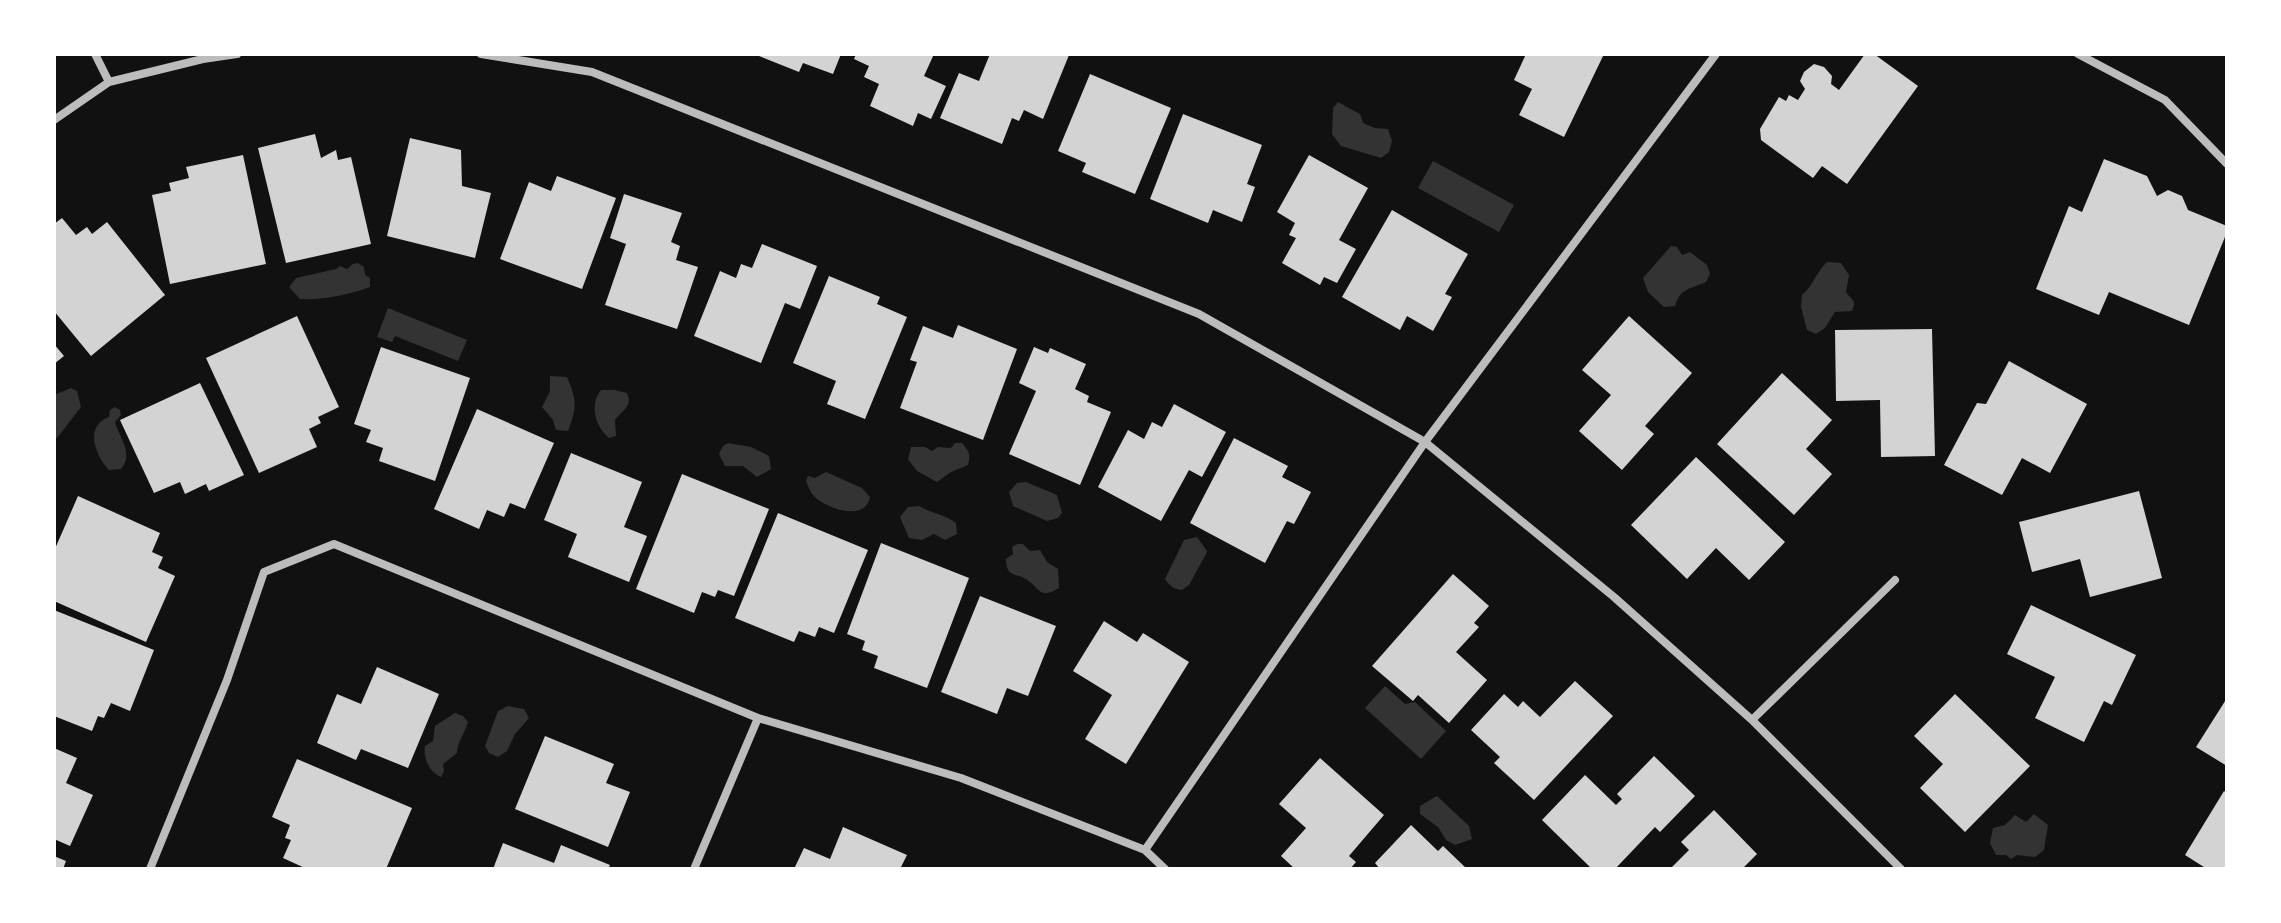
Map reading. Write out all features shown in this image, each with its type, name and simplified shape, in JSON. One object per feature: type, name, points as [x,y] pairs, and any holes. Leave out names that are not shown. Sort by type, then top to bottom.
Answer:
[{"type":"street","points":[[95,54],[109,82]]},
{"type":"street","points":[[54,120],[109,82],[237,54]]},
{"type":"street","points":[[481,54],[592,72],[1199,314],[1425,442],[1614,597],[1752,720],[1901,869]]},
{"type":"street","points":[[1145,850],[1425,442],[1716,54]]},
{"type":"street","points":[[2078,54],[2165,100],[2227,164]]},
{"type":"street","points":[[150,869],[227,680],[264,572],[334,544],[758,718],[961,778],[1145,850],[1165,869]]},
{"type":"street","points":[[1752,720],[1895,580]]},
{"type":"street","points":[[694,869],[758,718]]},
{"type":"shaded area","points":[[1338,102],[1360,114],[1363,123],[1388,129],[1392,141],[1389,152],[1381,158],[1341,146],[1332,134],[1333,108]]},
{"type":"shaded area","points":[[1433,161],[1514,205],[1499,232],[1418,188]]},
{"type":"shaded area","points":[[1671,246],[1677,247],[1682,255],[1690,252],[1707,265],[1710,274],[1706,282],[1683,292],[1675,306],[1664,307],[1648,292],[1643,278]]},
{"type":"shaded area","points":[[1827,262],[1841,263],[1849,275],[1846,292],[1854,304],[1852,311],[1835,312],[1825,328],[1816,334],[1807,330],[1801,307],[1802,295]]},
{"type":"shaded area","points":[[358,263],[370,278],[370,287],[336,296],[300,299],[289,287],[296,278],[340,266],[347,269]]},
{"type":"shaded area","points":[[388,308],[467,340],[458,361],[395,336],[392,342],[377,337]]},
{"type":"shaded area","points":[[550,376],[567,377],[573,392],[575,404],[568,431],[556,430],[553,420],[542,407],[550,391]]},
{"type":"shaded area","points":[[71,388],[77,391],[81,407],[57,438],[54,437],[54,395]]},
{"type":"shaded area","points":[[601,390],[627,393],[629,398],[626,408],[615,420],[616,436],[609,438],[600,428],[595,415],[595,402]]},
{"type":"shaded area","points":[[115,407],[120,410],[121,415],[115,422],[125,446],[126,458],[121,469],[109,470],[96,449],[94,434],[96,427],[109,417],[110,410]]},
{"type":"shaded area","points":[[728,443],[751,447],[769,456],[771,469],[757,477],[743,466],[725,466],[719,454]]},
{"type":"shaded area","points":[[955,443],[962,443],[968,451],[968,465],[937,482],[917,471],[908,459],[911,447],[925,447],[932,451],[938,447],[951,448]]},
{"type":"shaded area","points":[[826,472],[862,488],[870,497],[867,505],[846,511],[816,498],[806,481],[808,476],[815,478]]},
{"type":"shaded area","points":[[1026,482],[1057,495],[1062,513],[1058,518],[1047,521],[1013,506],[1009,492],[1017,483]]},
{"type":"shaded area","points":[[919,506],[956,523],[957,534],[945,540],[934,534],[922,540],[909,538],[900,517],[908,507]]},
{"type":"shaded area","points":[[1197,537],[1206,554],[1189,585],[1182,590],[1174,588],[1165,579],[1184,540]]},
{"type":"shaded area","points":[[1023,544],[1030,551],[1040,550],[1047,562],[1058,569],[1059,588],[1043,593],[1026,579],[1009,571],[1006,559],[1013,554],[1012,547]]},
{"type":"shaded area","points":[[1385,686],[1405,704],[1415,702],[1446,731],[1421,759],[1365,708]]},
{"type":"shaded area","points":[[508,706],[524,709],[529,718],[515,734],[507,751],[498,757],[489,753],[485,746],[498,711]]},
{"type":"shaded area","points":[[455,713],[468,722],[457,753],[443,764],[441,777],[428,764],[425,746],[433,741],[435,726]]},
{"type":"shaded area","points":[[1437,796],[1469,826],[1472,839],[1455,845],[1420,814],[1420,806]]},
{"type":"shaded area","points":[[2034,814],[2048,825],[2044,850],[2035,857],[2017,855],[2011,859],[2006,855],[1996,855],[1990,843],[1993,828],[2005,825],[2015,815],[2026,822]]},
{"type":"building","points":[[754,54],[841,54],[833,74],[803,63],[799,72]]},
{"type":"building","points":[[856,54],[934,54],[924,76],[946,86],[931,119],[918,113],[913,126],[870,106],[879,84],[864,77],[869,66],[854,59]]},
{"type":"building","points":[[990,54],[1069,55],[1043,119],[1024,110],[1019,121],[1012,118],[1002,144],[940,118],[959,73],[979,81]]},
{"type":"building","points":[[1526,54],[1604,54],[1564,137],[1519,115],[1532,89],[1514,80]]},
{"type":"building","points":[[1865,54],[1874,54],[1918,86],[1847,184],[1822,166],[1813,178],[1761,140],[1760,129],[1779,97],[1786,101],[1789,95],[1798,100],[1805,89],[1800,81],[1804,72],[1814,64],[1824,67],[1832,76],[1831,84],[1839,90]]},
{"type":"building","points":[[1090,74],[1171,108],[1135,194],[1082,172],[1086,163],[1058,151]]},
{"type":"building","points":[[1183,114],[1262,145],[1247,184],[1255,187],[1242,222],[1213,210],[1208,223],[1150,199]]},
{"type":"building","points":[[315,134],[321,158],[336,150],[338,160],[351,157],[371,244],[286,263],[258,148]]},
{"type":"building","points":[[410,138],[461,150],[462,186],[491,193],[475,258],[387,236]]},
{"type":"building","points":[[243,155],[266,264],[170,284],[152,195],[171,191],[169,183],[189,178],[186,167]]},
{"type":"building","points":[[1309,155],[1368,188],[1339,240],[1356,249],[1337,283],[1324,277],[1320,285],[1282,263],[1296,238],[1289,235],[1295,223],[1277,212]]},
{"type":"building","points":[[2104,159],[2147,176],[2157,196],[2168,190],[2182,196],[2188,210],[2227,226],[2189,325],[2109,292],[2099,315],[2036,289],[2069,206],[2082,212]]},
{"type":"building","points":[[557,176],[616,198],[582,289],[500,259],[529,182],[551,191]]},
{"type":"building","points":[[624,194],[682,213],[671,242],[680,246],[676,260],[698,267],[677,329],[605,305],[626,244],[610,238]]},
{"type":"building","points":[[1392,210],[1468,254],[1445,294],[1452,297],[1433,331],[1407,316],[1400,330],[1342,297]]},
{"type":"building","points":[[62,218],[76,235],[87,227],[92,234],[107,222],[165,295],[91,356],[54,311],[54,224]]},
{"type":"building","points":[[762,244],[817,266],[800,309],[785,303],[761,363],[694,336],[720,271],[736,278],[741,264],[752,268]]},
{"type":"building","points":[[829,276],[880,297],[877,304],[907,317],[865,419],[827,404],[836,381],[793,363]]},
{"type":"building","points":[[297,316],[339,407],[318,417],[321,423],[309,429],[317,447],[259,473],[206,358]]},
{"type":"building","points":[[1629,316],[1692,373],[1645,426],[1654,434],[1622,470],[1579,431],[1611,395],[1582,370]]},
{"type":"building","points":[[958,325],[1017,349],[983,440],[900,408],[917,362],[910,360],[923,326],[953,338]]},
{"type":"building","points":[[1932,329],[1935,456],[1881,457],[1880,400],[1836,401],[1835,330]]},
{"type":"building","points":[[54,344],[64,356],[54,364]]},
{"type":"building","points":[[381,347],[470,378],[435,481],[379,461],[383,448],[366,442],[371,430],[354,424]]},
{"type":"building","points":[[1034,347],[1048,353],[1050,348],[1086,364],[1075,389],[1089,396],[1087,402],[1111,412],[1080,485],[1009,454],[1036,391],[1019,383]]},
{"type":"building","points":[[2009,361],[2087,404],[2050,473],[2022,458],[2002,495],[1944,465],[1977,403],[1986,404]]},
{"type":"building","points":[[1782,373],[1832,420],[1806,449],[1832,474],[1794,515],[1717,444]]},
{"type":"building","points":[[200,383],[244,475],[209,491],[206,484],[185,494],[180,482],[154,493],[120,420]]},
{"type":"building","points":[[1174,404],[1226,432],[1202,477],[1189,470],[1161,521],[1098,487],[1128,430],[1144,439],[1152,422],[1162,427]]},
{"type":"building","points":[[477,409],[554,443],[525,509],[510,503],[504,517],[487,510],[479,529],[434,509]]},
{"type":"building","points":[[1234,438],[1288,466],[1282,477],[1311,492],[1294,524],[1287,521],[1265,563],[1190,523]]},
{"type":"building","points":[[571,453],[642,482],[624,527],[647,536],[629,582],[568,557],[577,534],[544,520]]},
{"type":"building","points":[[1696,457],[1785,542],[1749,580],[1716,548],[1687,579],[1631,525]]},
{"type":"building","points":[[682,474],[769,509],[734,596],[718,590],[715,597],[702,592],[694,613],[636,589]]},
{"type":"building","points":[[2139,491],[2162,578],[2090,597],[2080,559],[2032,572],[2019,522]]},
{"type":"building","points":[[78,496],[160,533],[152,552],[163,557],[158,568],[175,576],[146,642],[54,601],[54,551]]},
{"type":"building","points":[[778,513],[868,550],[834,633],[819,627],[815,637],[799,631],[794,642],[735,618]]},
{"type":"building","points":[[881,543],[969,578],[927,688],[874,668],[878,656],[862,650],[865,641],[847,634]]},
{"type":"building","points":[[1453,574],[1489,606],[1474,623],[1479,627],[1456,652],[1487,680],[1449,723],[1418,695],[1413,701],[1372,666]]},
{"type":"building","points":[[980,596],[1056,626],[1028,696],[1007,688],[997,714],[941,692]]},
{"type":"building","points":[[2031,605],[2136,655],[2112,705],[2104,701],[2084,742],[2035,718],[2055,677],[2007,654]]},
{"type":"building","points":[[54,610],[154,650],[130,711],[111,703],[104,718],[98,716],[92,731],[54,716]]},
{"type":"building","points":[[1104,621],[1137,642],[1143,633],[1189,662],[1126,764],[1085,739],[1112,695],[1073,671]]},
{"type":"building","points":[[377,667],[439,694],[408,768],[361,749],[356,760],[317,743],[337,694],[361,704]]},
{"type":"building","points":[[1575,681],[1613,716],[1534,800],[1494,763],[1500,757],[1471,730],[1504,694],[1518,707],[1523,701],[1540,717]]},
{"type":"building","points":[[1955,694],[2030,766],[1965,832],[1920,788],[1943,764],[1914,736]]},
{"type":"building","points":[[2227,698],[2227,766],[2196,747]]},
{"type":"building","points":[[545,736],[614,764],[606,783],[630,792],[608,847],[515,809]]},
{"type":"building","points":[[54,748],[77,758],[66,783],[93,795],[70,846],[54,839]]},
{"type":"building","points":[[1654,756],[1695,796],[1660,832],[1655,827],[1615,869],[1592,869],[1542,820],[1585,775],[1616,805],[1622,799],[1617,794]]},
{"type":"building","points":[[1320,758],[1384,815],[1349,856],[1356,862],[1350,869],[1295,869],[1281,856],[1306,828],[1279,804]]},
{"type":"building","points":[[297,759],[412,808],[386,869],[307,869],[283,858],[291,840],[285,838],[290,825],[272,817]]},
{"type":"building","points":[[2224,791],[2227,793],[2227,869],[2207,869],[2185,855]]},
{"type":"building","points":[[1714,810],[1757,854],[1742,869],[1670,869],[1689,850],[1681,842]]},
{"type":"building","points":[[1411,825],[1438,851],[1443,846],[1467,869],[1380,869],[1375,863]]},
{"type":"building","points":[[843,827],[907,855],[900,869],[794,869],[804,848],[830,859]]},
{"type":"building","points":[[503,843],[554,863],[561,845],[610,865],[608,869],[493,869]]},
{"type":"building","points":[[54,856],[66,861],[63,869],[54,869]]}]
